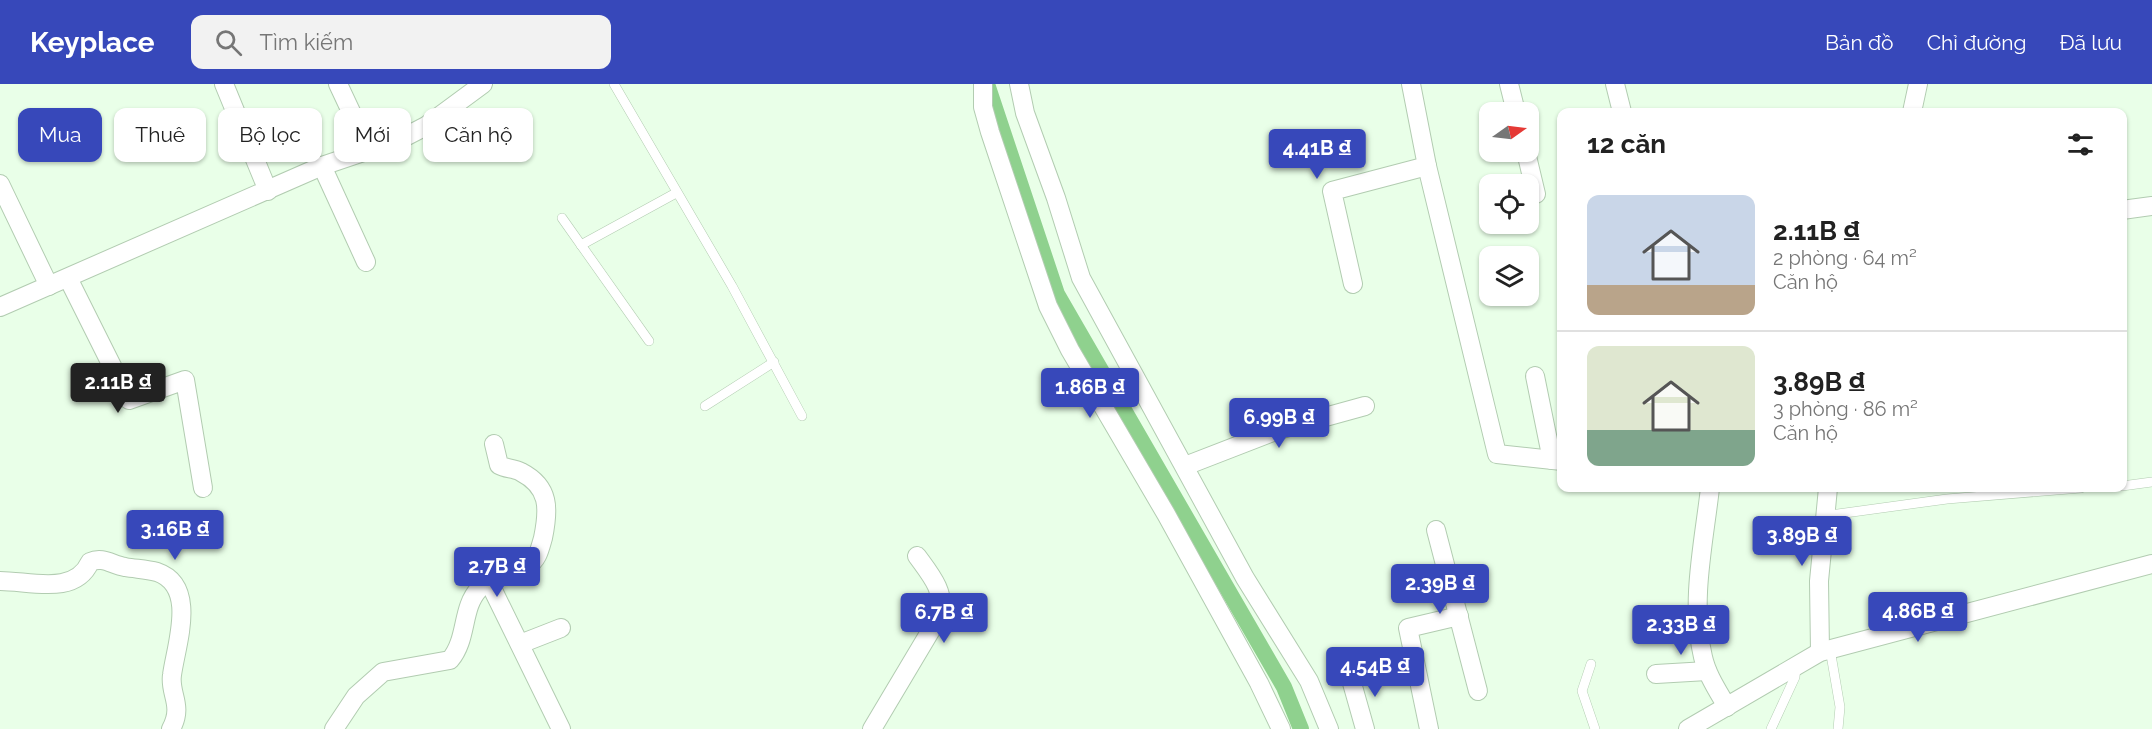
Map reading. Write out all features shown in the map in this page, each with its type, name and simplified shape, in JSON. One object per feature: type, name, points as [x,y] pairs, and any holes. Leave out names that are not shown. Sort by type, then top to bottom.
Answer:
[{"type":"street","points":[[224,84],[268,191]]},
{"type":"street","points":[[338,84],[349,108]]},
{"type":"street","points":[[411,134],[426,126],[483,84]]},
{"type":"street","points":[[983,84],[983,107],[990,132],[1048,306],[1070,350],[1166,514],[1259,683],[1281,729]]},
{"type":"street","points":[[1019,84],[1024,113],[1056,198],[1081,278],[1245,578],[1309,681],[1329,729]]},
{"type":"street","points":[[1411,84],[1427,166],[1497,454],[1557,460],[1535,376]]},
{"type":"street","points":[[1509,84],[1514,102]]},
{"type":"street","points":[[1615,84],[1621,108]]},
{"type":"street","points":[[1913,108],[1918,84]]},
{"type":"street","points":[[2,301],[50,286],[334,162]]},
{"type":"street","points":[[322,166],[366,262]]},
{"type":"street","points":[[1353,284],[1332,191],[1427,166]]},
{"type":"street","points":[[0,184],[50,286]]},
{"type":"street","points":[[2127,209],[2152,206]]},
{"type":"street","points":[[68,278],[129,400],[185,380],[203,488]]},
{"type":"street","points":[[1185,466],[1278,430],[1365,406]]},
{"type":"street","points":[[334,729],[356,696],[383,672],[450,660],[464,634],[472,597],[480,587],[531,564],[537,556],[548,506],[542,488],[518,470],[499,465],[494,444]]},
{"type":"street","points":[[1709,492],[1699,566],[1701,644],[1707,671],[1727,706]]},
{"type":"street","points":[[1825,651],[1819,581],[1823,516],[1827,492]]},
{"type":"street","points":[[1436,530],[1478,691]]},
{"type":"street","points":[[872,729],[940,615],[942,606],[933,577],[917,556]]},
{"type":"street","points":[[0,581],[66,584],[86,572],[90,562],[101,560],[122,567],[158,573],[168,578],[180,594],[180,628],[171,683],[176,695],[177,708],[171,729]]},
{"type":"street","points":[[1688,729],[1796,665],[1825,651],[1892,631],[2152,564]]},
{"type":"street","points":[[489,582],[561,729]]},
{"type":"street","points":[[1429,729],[1408,628],[1459,616]]},
{"type":"street","points":[[520,644],[561,628]]},
{"type":"street","points":[[1656,674],[1707,671]]},
{"type":"street","points":[[1350,676],[1365,729]]},
{"type":"lane","points":[[614,84],[774,362],[802,416]]},
{"type":"lane","points":[[581,245],[676,193]]},
{"type":"lane","points":[[561,218],[649,342]]},
{"type":"lane","points":[[705,406],[774,362]]},
{"type":"lane","points":[[2127,485],[2152,482]]},
{"type":"lane","points":[[1823,516],[1947,499],[2032,492]]},
{"type":"lane","points":[[1825,651],[1840,707],[1838,729]]},
{"type":"lane","points":[[1591,664],[1582,691],[1595,729]]},
{"type":"lane","points":[[1771,729],[1795,677],[1796,665]]},
{"type":"waterway","points":[[987,84],[1057,294],[1284,687],[1301,729]]}]
